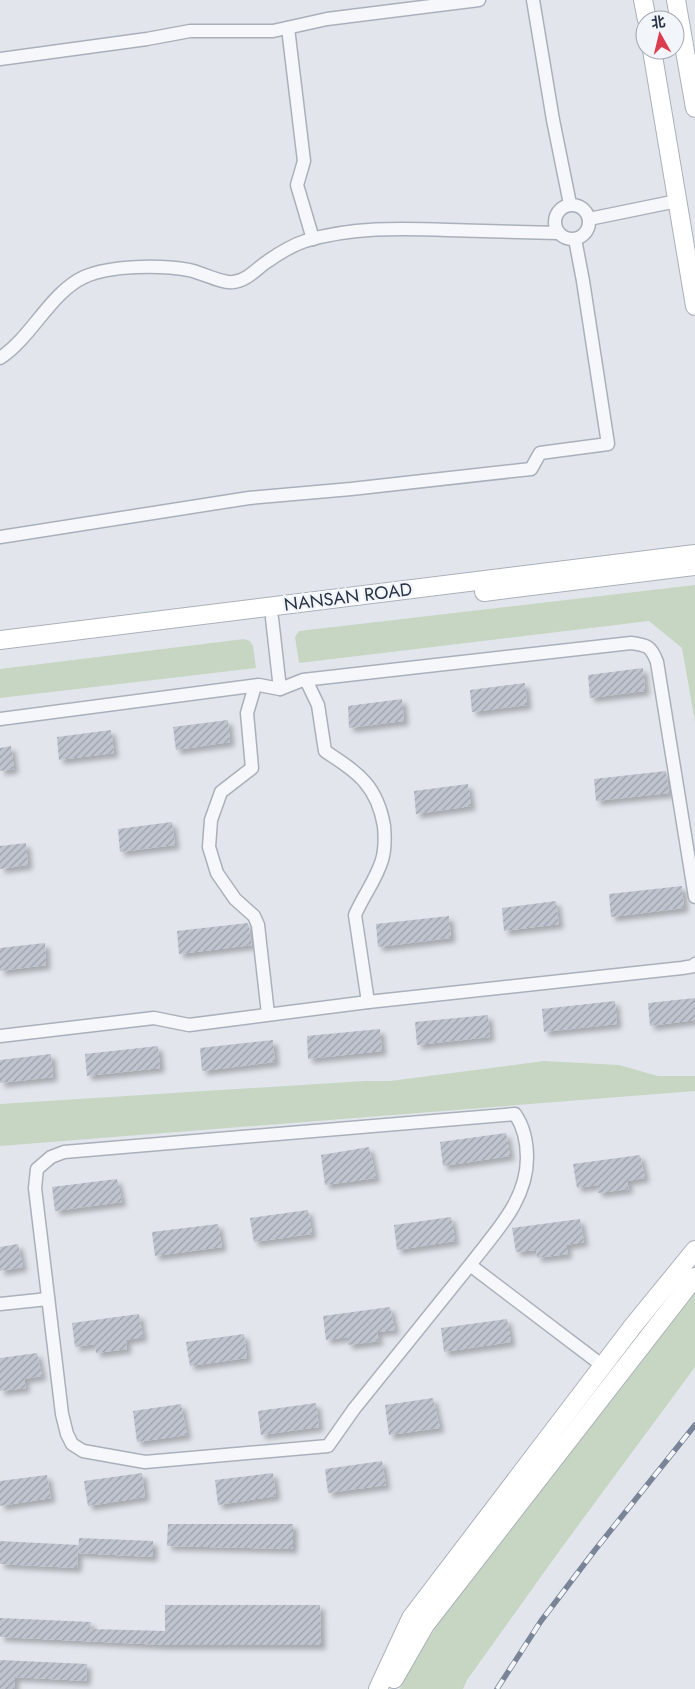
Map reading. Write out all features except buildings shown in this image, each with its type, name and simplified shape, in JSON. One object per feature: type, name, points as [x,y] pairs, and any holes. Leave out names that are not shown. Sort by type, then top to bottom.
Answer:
[{"type":"main road","points":[[676,0],[695,108]]},
{"type":"main road","points":[[654,60],[695,306]]},
{"type":"main road","name":"NANSAN ROAD","points":[[0,640],[695,554]]},
{"type":"main road","name":"NANSAN ROAD","points":[[0,651],[695,566]]},
{"type":"main road","points":[[378,1689],[411,1618],[603,1366],[695,1250]]},
{"type":"main road","points":[[390,1689],[425,1624],[695,1277]]},
{"type":"street","points":[[0,60],[190,31],[273,31],[327,19],[479,0]]},
{"type":"street","points":[[533,0],[553,120],[570,204]]},
{"type":"street","points":[[288,28],[304,161],[297,185],[313,240]]},
{"type":"street","points":[[589,219],[677,201]]},
{"type":"street","points":[[570,204],[580,205],[589,219],[586,233],[576,239],[564,238],[558,233],[554,224],[555,215],[560,208],[570,204]]},
{"type":"street","points":[[0,358],[28,334],[45,311],[63,292],[84,277],[117,269],[145,267],[189,270],[232,283],[245,278],[268,260],[303,242],[344,233],[396,228],[558,233]]},
{"type":"street","points":[[0,538],[250,498],[531,469],[540,453],[608,444],[576,239]]},
{"type":"street","points":[[272,618],[280,689]]},
{"type":"street","points":[[0,719],[255,686],[280,689],[306,680],[632,643],[645,645],[653,650],[657,662],[690,841],[695,897]]},
{"type":"street","points":[[306,680],[318,705],[325,751],[352,769],[370,786],[381,809],[385,836],[383,859],[373,884],[355,915],[368,1002]]},
{"type":"street","points":[[255,686],[247,713],[252,768],[221,792],[211,820],[209,847],[217,873],[235,899],[254,916],[258,925],[268,1014]]},
{"type":"street","points":[[0,1036],[154,1018],[189,1025],[368,1002],[682,968],[694,966],[695,964]]},
{"type":"street","points":[[515,1114],[522,1124],[527,1145],[527,1168],[522,1192],[510,1214],[470,1265],[354,1409],[328,1446],[144,1462],[83,1452],[72,1444],[67,1434],[62,1414],[34,1188],[37,1168],[51,1157],[64,1152],[515,1114]]},
{"type":"street","points":[[470,1265],[603,1366]]},
{"type":"street","points":[[0,1304],[48,1299]]},
{"type":"green space","points":[[695,585],[695,722],[682,648],[649,621],[299,663],[295,637],[299,631]]},
{"type":"green space","points":[[244,639],[250,641],[253,646],[256,668],[0,698],[0,669]]},
{"type":"green space","points":[[544,1061],[619,1065],[658,1076],[695,1076],[695,1091],[0,1146],[0,1104],[390,1081]]},
{"type":"green space","points":[[695,1292],[695,1367],[560,1550],[467,1680],[463,1689],[400,1689],[408,1670],[477,1565]]},
{"type":"railway","points":[[497,1689],[541,1621],[695,1425]]}]
